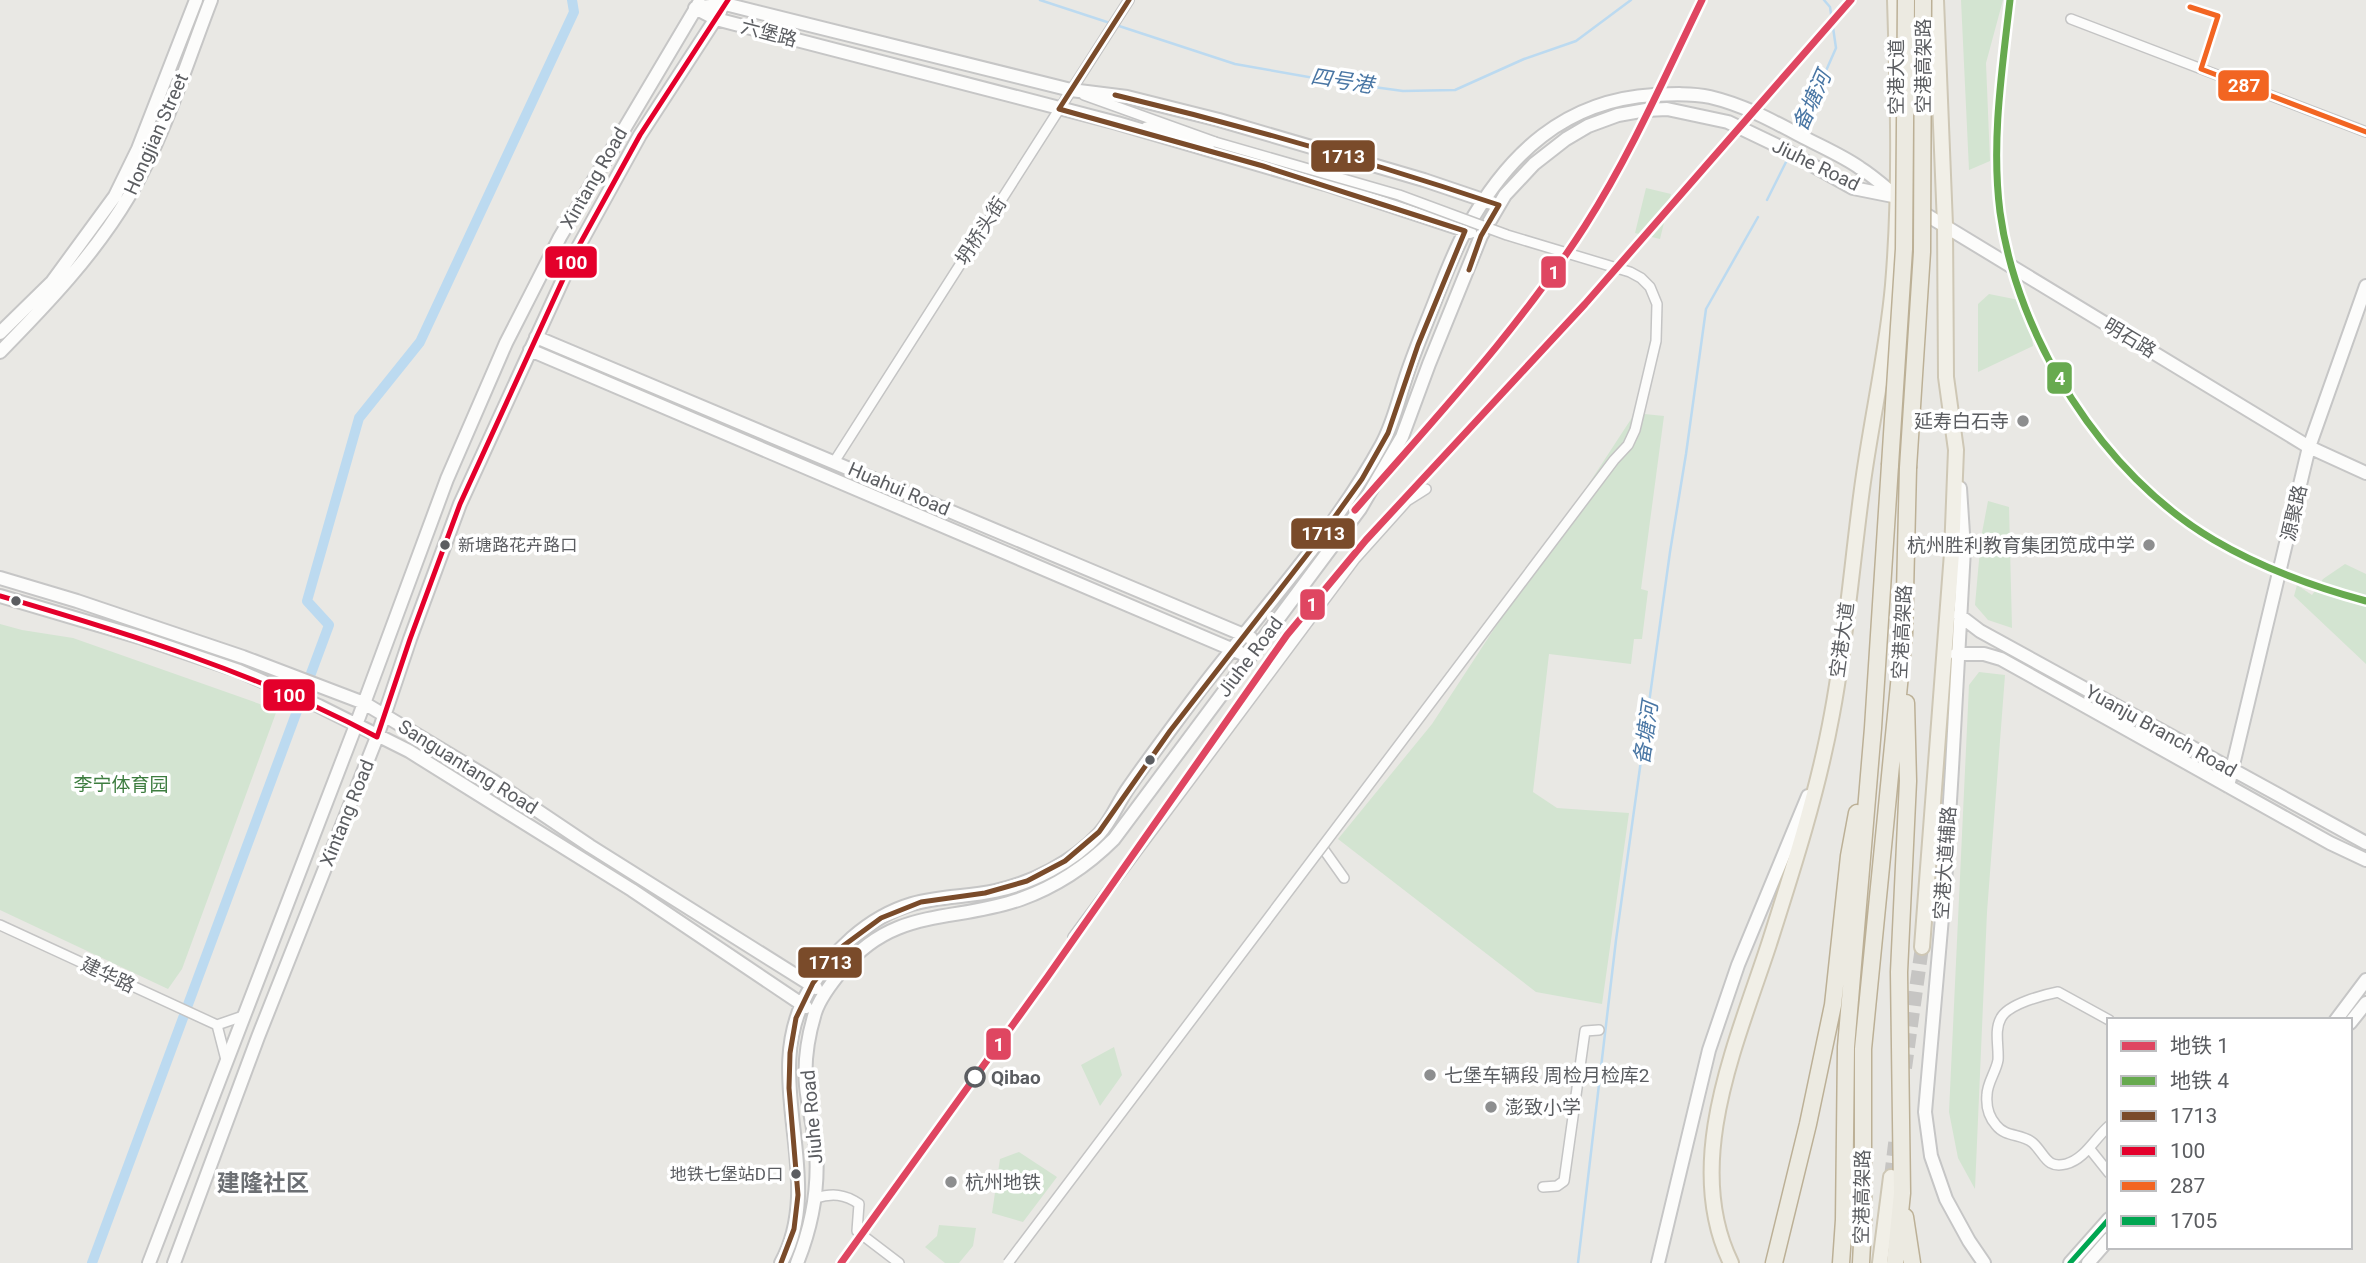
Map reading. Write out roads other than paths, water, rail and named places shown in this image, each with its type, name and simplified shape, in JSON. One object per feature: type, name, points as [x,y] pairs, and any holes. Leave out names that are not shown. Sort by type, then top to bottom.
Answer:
[{"type":"highway","name":"空港高架路","points":[[1841,1263],[1846,1046],[1873,728],[1904,248],[1906,0]]},
{"type":"highway","name":"空港高架路","points":[[1861,1263],[1863,1049],[1904,634],[1908,468],[1922,252],[1923,0]]},
{"type":"highway","points":[[1895,1263],[1902,1193],[1899,972],[1908,781],[1904,634]]},
{"type":"highway","points":[[1774,1263],[1808,1125],[1832,1005],[1849,856],[1873,728]]},
{"type":"highway","points":[[1902,1193],[1912,1263]]},
{"type":"main road","name":"空港大道","points":[[1731,1263],[1723,1247],[1712,1207],[1712,1161],[1719,1109],[1799,845],[1832,713],[1891,298],[1896,197],[1895,0]]},
{"type":"main road","points":[[1922,947],[1952,552],[1956,450],[1946,377],[1945,225],[1936,0]]},
{"type":"main road","points":[[1880,1263],[1891,1177]]},
{"type":"street","name":"Hongjian Street","points":[[0,333],[52,282],[115,196],[138,149],[196,0]]},
{"type":"street","name":"Hongjian Street","points":[[0,352],[80,266],[129,196],[156,140],[211,0]]},
{"type":"street","name":"坍桥头街","points":[[834,462],[1128,1]]},
{"type":"street","name":"六堡路","points":[[698,4],[727,2],[1071,90],[1127,97],[1412,176],[1499,205]]},
{"type":"street","name":"Xintang Road","points":[[174,1263],[258,1037],[377,737],[460,505],[576,251],[640,135],[727,2]]},
{"type":"street","name":"六堡路","points":[[698,4],[716,19],[1117,123],[1325,184],[1481,236]]},
{"type":"street","name":"Xintang Road","points":[[149,1263],[447,479],[506,343],[560,237],[698,4]]},
{"type":"street","points":[[2071,19],[2366,132]]},
{"type":"street","points":[[1071,90],[1215,142]]},
{"type":"street","name":"Jiuhe Road","points":[[781,1263],[796,1228],[799,1203],[788,1091],[790,1044],[801,1004],[812,985],[831,958],[873,922],[912,904],[996,891],[1034,878],[1058,866],[1087,845],[1111,819],[1130,785],[1201,688],[1343,508],[1384,441],[1411,362],[1465,230],[1510,164],[1545,132],[1563,121],[1616,100],[1664,94],[1705,96],[1748,108],[1812,141],[1860,167],[1896,197]]},
{"type":"street","name":"Jiuhe Road","points":[[797,1263],[807,1239],[816,1198],[816,1149],[805,1067],[815,1013],[825,993],[843,969],[865,947],[898,926],[1020,899],[1047,888],[1094,859],[1114,839],[1360,509],[1402,437],[1481,236],[1518,179],[1566,139],[1588,126],[1618,115],[1667,109],[1728,122],[1853,188],[1896,197]]},
{"type":"street","points":[[1008,1263],[1628,445],[1635,430],[1656,341],[1657,304],[1650,287],[1630,272],[1507,235],[1399,195],[1215,142],[1161,129],[1117,123]]},
{"type":"street","name":"明石路","points":[[1896,197],[2309,447],[2366,473]]},
{"type":"street","name":"源聚路","points":[[2228,786],[2309,447],[2366,286]]},
{"type":"street","name":"Huahui Road","points":[[536,337],[1261,642]]},
{"type":"street","name":"Huahui Road","points":[[530,350],[1250,657]]},
{"type":"street","name":"空港大道辅路","points":[[1956,450],[1964,549],[1945,883],[1925,1112],[1931,1156],[1946,1199],[1984,1263]]},
{"type":"street","points":[[1073,937],[1355,559],[1407,501],[1426,489]]},
{"type":"street","name":"Sanguantang Road","points":[[0,578],[243,657],[364,703],[492,780],[590,846],[825,993]]},
{"type":"street","name":"Sanguantang Road","points":[[0,596],[139,637],[239,671],[319,706],[409,751],[538,830],[760,974],[815,1013]]},
{"type":"street","name":"Yuanju Branch Road","points":[[1959,615],[1980,631],[2366,843]]},
{"type":"street","name":"Yuanju Branch Road","points":[[1956,654],[1984,654],[2001,659],[2330,844],[2366,860]]},
{"type":"street","points":[[1658,1263],[1709,1050],[1738,965],[1821,763]]},
{"type":"street","points":[[1322,847],[1344,878]]},
{"type":"street","name":"建华路","points":[[0,925],[217,1025]]},
{"type":"street","points":[[2338,1018],[2366,980]]},
{"type":"street","points":[[2107,1019],[2058,992],[2032,998],[2006,1012],[2000,1018],[1998,1060],[1986,1093],[1990,1117],[1997,1128],[2033,1143],[2047,1162],[2054,1165],[2067,1164],[2089,1148],[2107,1128]]},
{"type":"street","points":[[2352,1020],[2366,1003]]},
{"type":"street","points":[[226,1060],[217,1025],[243,1016]]},
{"type":"street","points":[[1543,1187],[1557,1186],[1564,1181],[1585,1031],[1599,1030]]},
{"type":"street","points":[[2089,1148],[2107,1171]]},
{"type":"street","points":[[816,1198],[826,1195],[848,1196],[859,1204],[856,1231],[899,1263]]},
{"type":"street","points":[[2070,1263],[2107,1221]]},
{"type":"street","points":[[2088,1263],[2107,1241]]},
{"type":"waterway","points":[[92,1263],[329,625],[307,601],[359,418],[420,342],[574,12],[572,0]]},
{"type":"waterway","name":"四号港","points":[[1040,0],[1110,23]]},
{"type":"waterway","name":"四号港","points":[[1116,25],[1235,64],[1403,91],[1455,90],[1524,59],[1576,41],[1631,0]]},
{"type":"waterway","name":"备塘河","points":[[1800,130],[1836,48],[1830,7],[1824,0]]},
{"type":"waterway","name":"备塘河","points":[[1767,200],[1788,158]]},
{"type":"waterway","name":"备塘河","points":[[1578,1263],[1616,940],[1706,309],[1758,217]]},
{"type":"tunnel","points":[[1905,1068],[1922,947]]},
{"type":"tunnel","points":[[1891,1177],[1896,1136]]},
{"type":"metro line","name":"1","points":[[1355,510],[1504,337],[1585,226],[1647,114],[1702,0]]},
{"type":"metro line","name":"1","points":[[841,1263],[1048,976],[1287,635],[1366,540],[1585,304],[1851,0]]},
{"type":"metro line","name":"4","points":[[2010,0],[1997,133],[2000,212],[2010,260],[2025,307],[2046,354],[2072,399],[2102,441],[2136,479],[2174,512],[2214,540],[2250,559],[2307,583],[2366,601]]},
{"type":"place","name":"延寿白石寺","points":[[2023,421]]},
{"type":"place","name":"新塘路花卉路口","points":[[445,545]]},
{"type":"place","name":"杭州胜利教育集团笕成中学","points":[[2149,545]]},
{"type":"place","name":"七堡车辆段 周检月检库2","points":[[1430,1075]]},
{"type":"place","name":"Qibao","points":[[975,1077]]},
{"type":"place","name":"澎致小学","points":[[1491,1107]]},
{"type":"place","name":"地铁七堡站D口","points":[[796,1174]]},
{"type":"place","name":"杭州地铁","points":[[951,1182]]},
{"type":"district","name":"建隆社区","points":[[263,1183]]},
{"type":"park label","name":"李宁体育园","points":[[121,784]]}]
